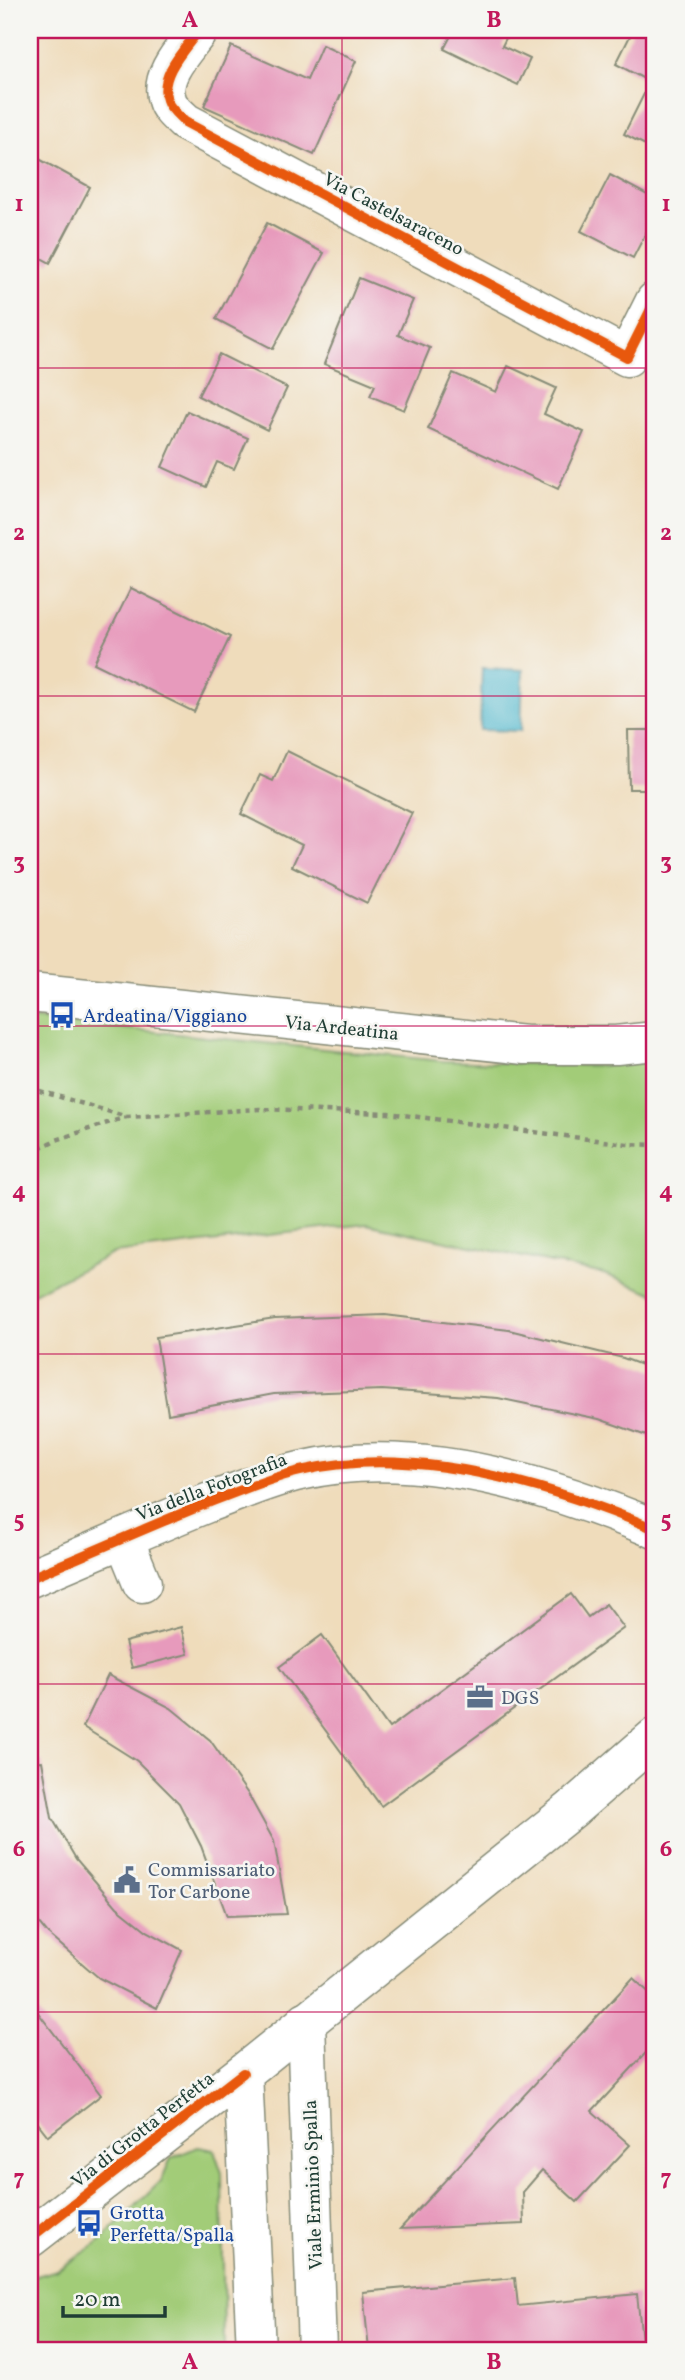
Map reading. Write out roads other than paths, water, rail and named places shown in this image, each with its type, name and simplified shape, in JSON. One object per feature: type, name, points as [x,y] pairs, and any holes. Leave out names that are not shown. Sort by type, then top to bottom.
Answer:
[{"type":"main road","name":"Via Castelsaraceno","points":[[199,30],[170,69],[166,83],[166,100],[185,122],[627,357],[655,301]]},
{"type":"main road","name":"Via Ardeatina","points":[[30,993],[525,1045],[616,1045],[655,1041]]},
{"type":"main road","name":"Via della Fotografia","points":[[30,1578],[175,1516],[279,1476],[346,1464],[426,1465],[504,1478],[604,1507],[655,1529]]},
{"type":"main road","points":[[124,1539],[142,1583]]},
{"type":"main road","name":"Via di Grotta Perfetta","points":[[30,2238],[243,2073],[571,1810],[655,1737]]},
{"type":"main road","name":"Viale Erminio Spalla","points":[[306,2021],[317,2350]]},
{"type":"main road","points":[[243,2073],[256,2350]]},
{"type":"water","points":[[482,668],[523,670],[521,731],[480,730]]},
{"type":"place","name":"Ardeatina/Viggiano","points":[[62,1015]]},
{"type":"place","name":"DGS","points":[[480,1697]]},
{"type":"place","name":"Commissariato Tor Carbone","points":[[127,1880]]},
{"type":"place","name":"Grotta Perfetta/Spalla","points":[[89,2223]]}]
